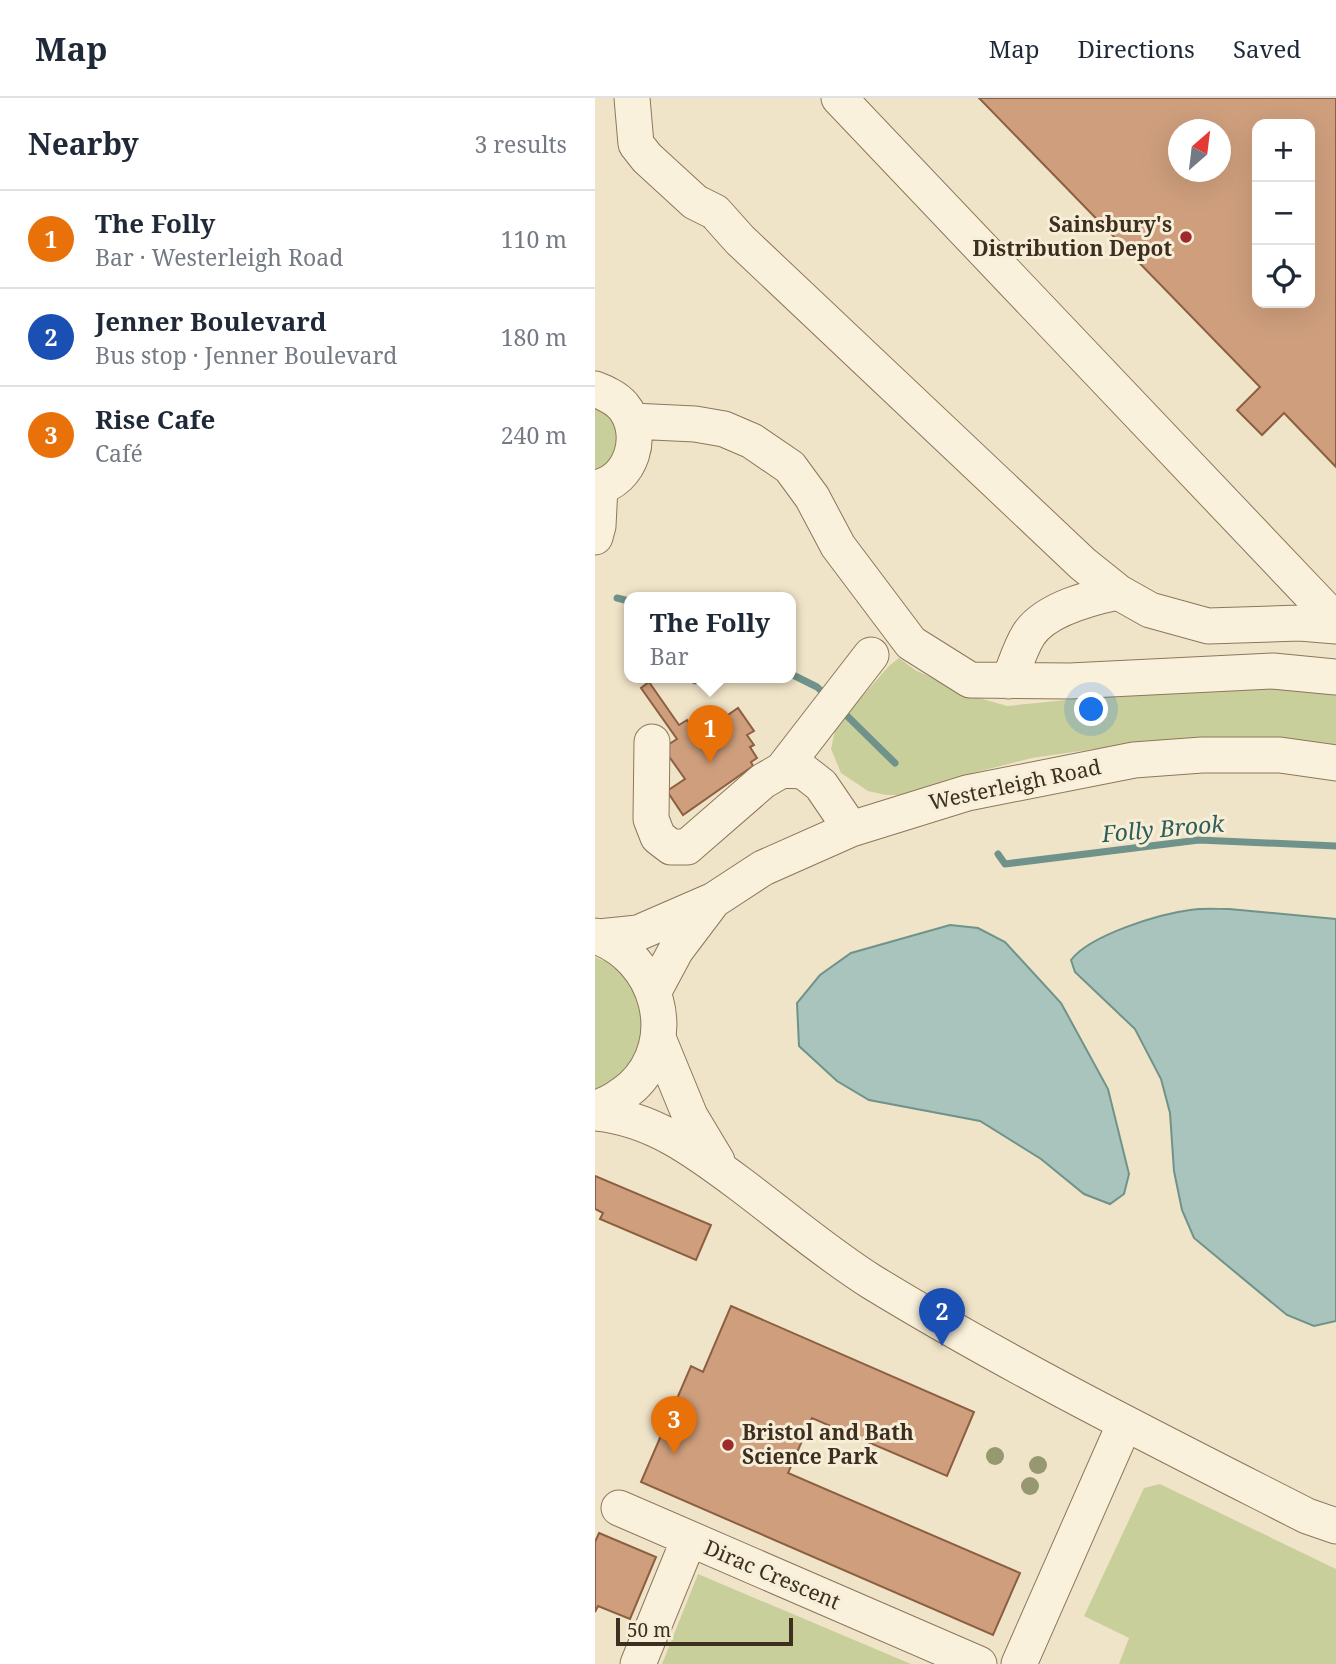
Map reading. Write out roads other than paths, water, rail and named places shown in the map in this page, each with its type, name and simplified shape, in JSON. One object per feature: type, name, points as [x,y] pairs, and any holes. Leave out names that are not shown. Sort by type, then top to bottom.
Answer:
[{"type":"street","points":[[632,98],[636,144],[647,158],[695,202],[715,212],[740,240],[1083,564],[1118,592],[1150,610],[1208,626],[1336,624]]},
{"type":"street","points":[[839,98],[1336,624]]},
{"type":"street","points":[[595,388],[609,394],[622,405],[632,421],[635,439],[632,457],[614,480],[598,488],[598,526],[595,537]]},
{"type":"street","points":[[632,421],[695,424],[724,429],[752,441],[790,467],[812,497],[838,546],[911,643],[970,680],[1070,681],[1273,671],[1336,677]]},
{"type":"street","points":[[1009,681],[1023,644],[1035,626],[1070,606],[1118,592]]},
{"type":"street","points":[[652,742],[651,819],[658,836],[671,847],[687,847],[763,781],[782,770],[862,666]]},
{"type":"street","name":"Westerleigh Road","points":[[597,936],[638,933],[714,900],[763,868],[851,829],[967,793],[1134,760],[1202,755],[1280,755],[1336,763]]},
{"type":"street","points":[[782,770],[803,771],[821,785],[851,829]]},
{"type":"street","name":"Westerleigh Road","points":[[654,990],[676,950],[714,900]]},
{"type":"street","points":[[595,1111],[622,1096],[639,1080],[651,1060],[659,1038],[660,1014],[654,990],[641,968],[622,949],[597,936]]},
{"type":"street","points":[[659,1038],[690,1116],[724,1172]]},
{"type":"street","points":[[595,1111],[653,1127],[685,1144],[826,1252],[873,1282],[1084,1402],[1307,1516],[1336,1526]]},
{"type":"street","points":[[1019,1664],[1125,1423]]},
{"type":"street","points":[[619,1508],[689,1539]]},
{"type":"street","name":"Dirac Crescent","points":[[638,1664],[689,1539],[979,1664]]},
{"type":"water","points":[[1229,909],[1336,919],[1336,1321],[1314,1326],[1287,1315],[1194,1238],[1182,1210],[1174,1171],[1170,1113],[1161,1079],[1135,1029],[1075,972],[1071,960],[1093,942],[1144,921],[1190,910]]},
{"type":"water","points":[[950,925],[978,928],[1005,942],[1061,1003],[1108,1089],[1129,1174],[1124,1194],[1110,1204],[1084,1194],[1041,1159],[980,1121],[869,1100],[837,1081],[799,1046],[797,1003],[820,975],[851,953]]},
{"type":"waterway","name":"Folly Brook","points":[[617,598],[624,600]]},
{"type":"waterway","name":"Folly Brook","points":[[796,676],[817,687],[827,696]]},
{"type":"waterway","name":"Folly Brook","points":[[841,710],[895,763]]},
{"type":"waterway","name":"Folly Brook","points":[[998,854],[1005,864],[1199,840],[1336,846]]},
{"type":"place","name":"Sainsbury's Distribution Depot","points":[[1186,237]]},
{"type":"place","name":"The Folly","points":[[710,763]]},
{"type":"place","name":"Jenner Boulevard","points":[[942,1346]]},
{"type":"place","name":"Bristol and Bath Science Park","points":[[728,1445]]},
{"type":"place","name":"Rise Cafe","points":[[674,1454]]}]
